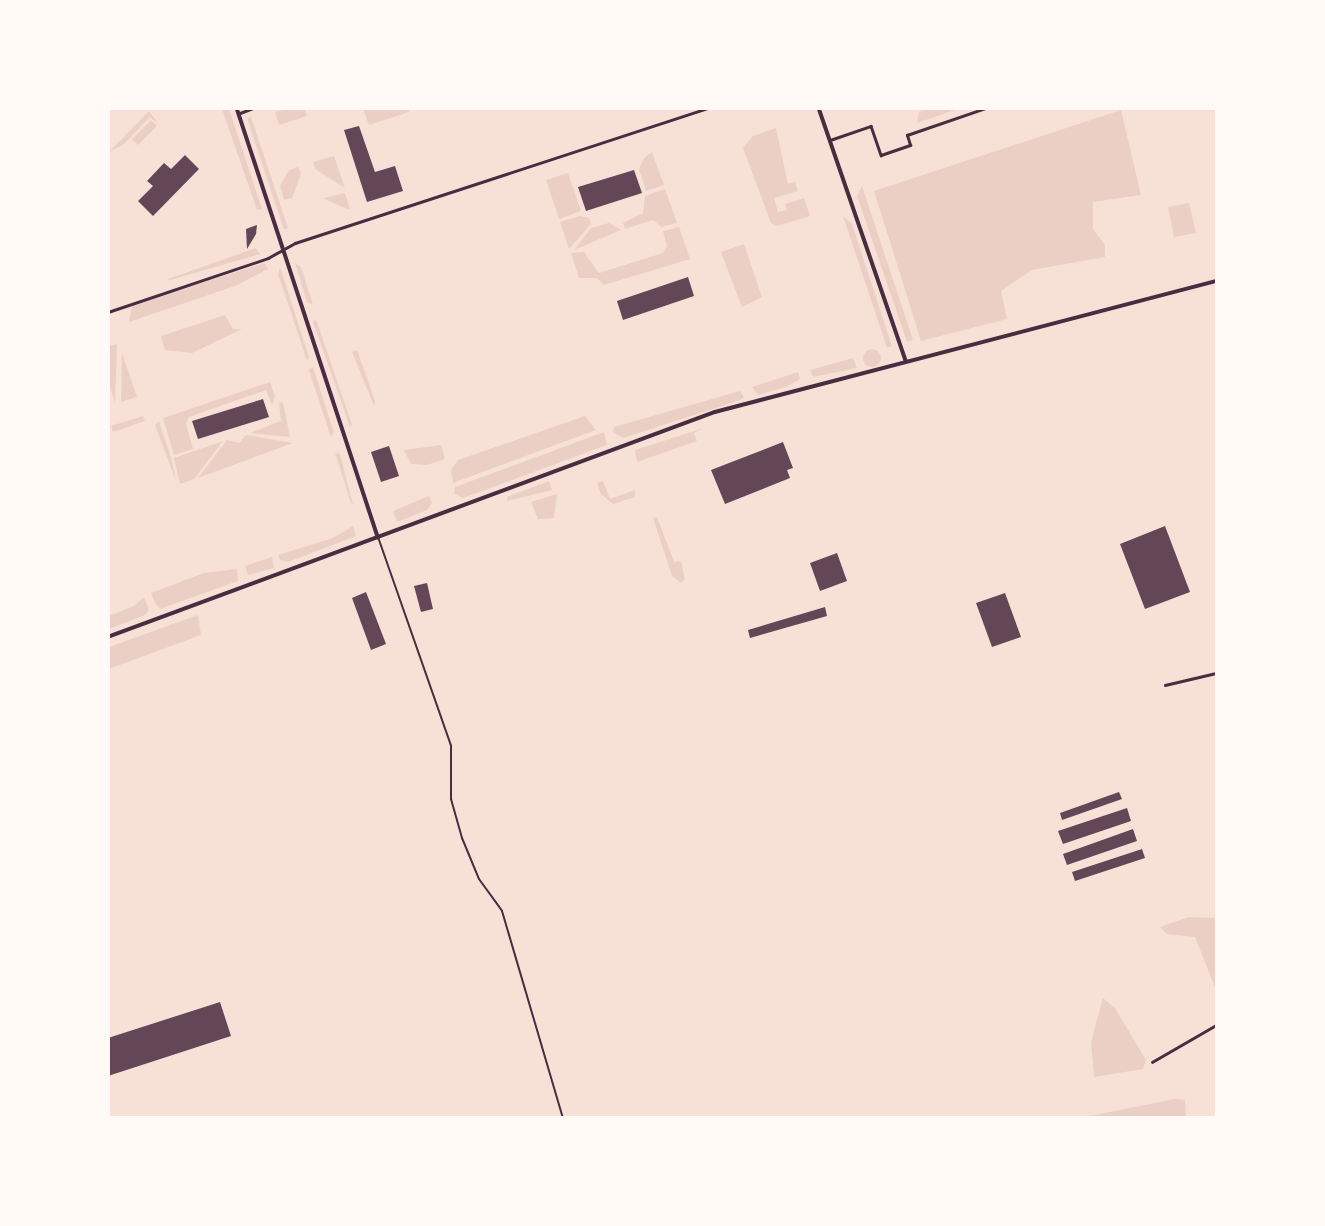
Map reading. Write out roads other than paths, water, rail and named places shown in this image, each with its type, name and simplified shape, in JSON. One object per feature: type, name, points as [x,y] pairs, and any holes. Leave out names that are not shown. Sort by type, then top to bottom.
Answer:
[{"type":"main road","points":[[819,108],[906,361]]},
{"type":"main road","points":[[238,111],[378,537]]},
{"type":"main road","points":[[108,637],[715,412],[1216,281]]},
{"type":"street","points":[[238,111],[253,108]]},
{"type":"street","points":[[108,312],[282,250],[708,108]]},
{"type":"street","points":[[830,140],[871,126],[881,155],[910,145],[907,135],[986,108]]},
{"type":"street","points":[[1165,685],[1216,673]]},
{"type":"street","points":[[1152,1062],[1216,1025]]},
{"type":"lane","points":[[378,537],[451,746],[451,799],[462,838],[479,880],[502,911],[563,1118]]}]
